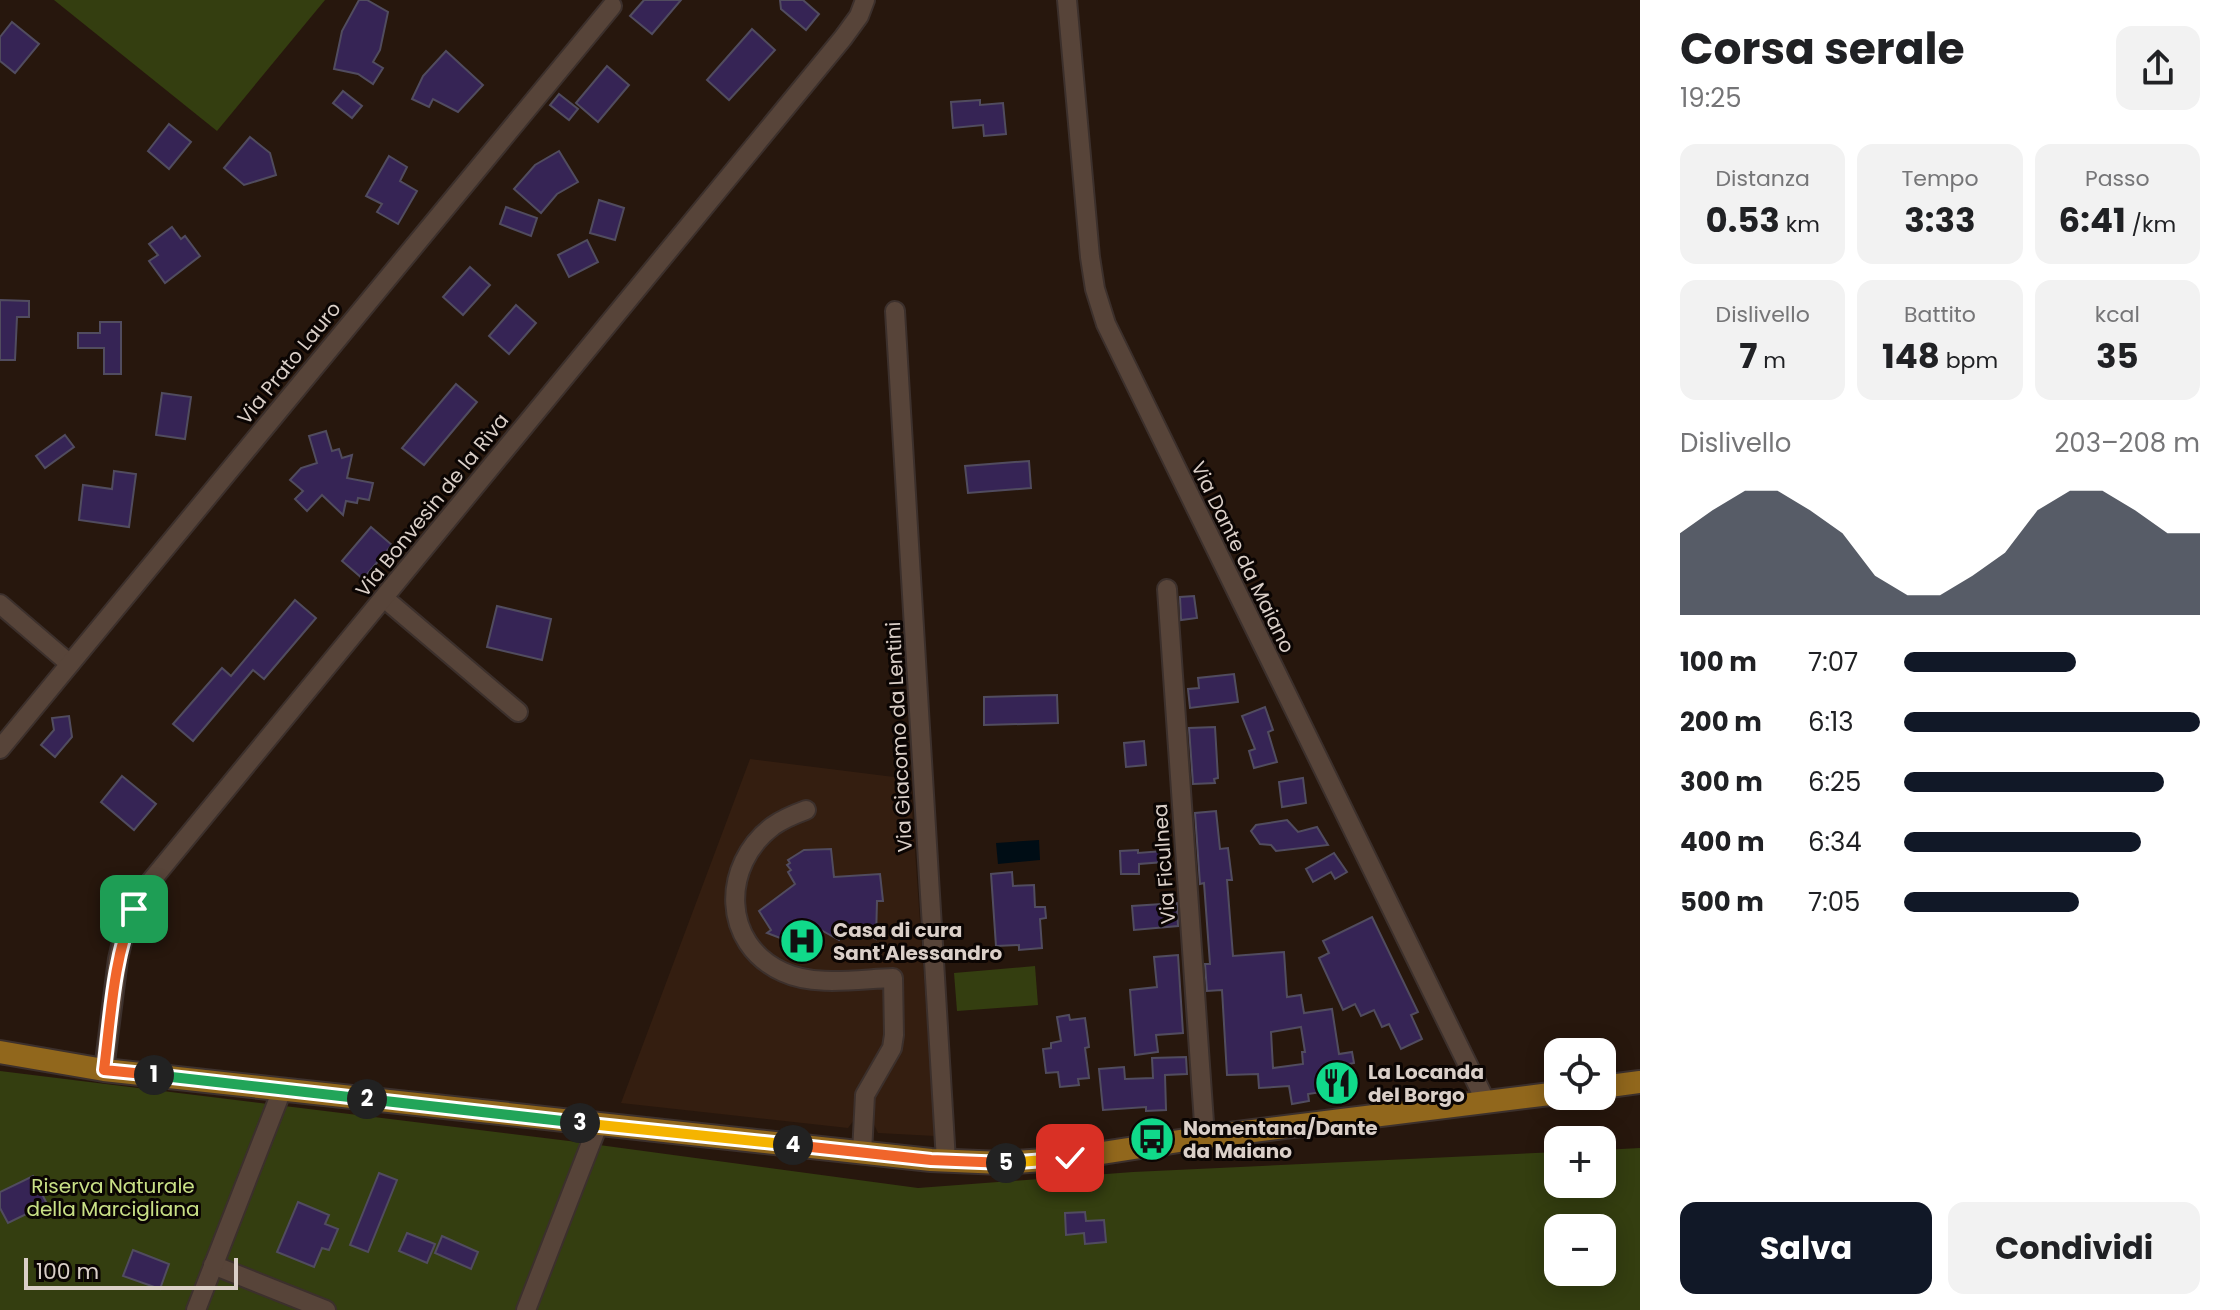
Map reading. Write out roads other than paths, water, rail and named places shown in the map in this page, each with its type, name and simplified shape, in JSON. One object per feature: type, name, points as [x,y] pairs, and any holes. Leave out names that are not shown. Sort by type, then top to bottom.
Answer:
[{"type":"main road","points":[[0,1052],[104,1070],[282,1090],[862,1153],[1002,1163],[1052,1160],[1205,1137],[1544,1095]]},
{"type":"main road","points":[[1616,1085],[1640,1082]]},
{"type":"street","name":"Via Bonvesin de la Riva","points":[[104,1070],[124,933],[151,881],[843,38],[859,16],[865,0]]},
{"type":"street","name":"Via Dante da Maiano","points":[[1067,0],[1091,271],[1106,324],[1486,1102]]},
{"type":"street","name":"Via Prato Lauro","points":[[0,749],[612,6]]},
{"type":"street","name":"Via Giacomo da Lentini","points":[[895,311],[946,1161]]},
{"type":"street","name":"Via Ficulnea","points":[[1167,589],[1205,1137]]},
{"type":"street","points":[[384,598],[518,712]]},
{"type":"street","points":[[0,604],[70,664]]},
{"type":"street","points":[[806,810],[773,826],[756,843],[739,876],[734,907],[744,939],[756,953],[785,973],[824,980],[893,978],[892,1048],[865,1095],[862,1153]]},
{"type":"street","points":[[196,1310],[282,1090]]},
{"type":"street","points":[[526,1310],[598,1125]]},
{"type":"street","points":[[213,1265],[326,1310]]},
{"type":"place","name":"Casa di cura Sant'Alessandro","points":[[802,941]]},
{"type":"place","name":"La Locanda del Borgo","points":[[1337,1083]]},
{"type":"place","name":"Nomentana/Dante da Maiano","points":[[1152,1139]]},
{"type":"park label","name":"Riserva Naturale della Marcigliana","points":[[113,1198]]}]
